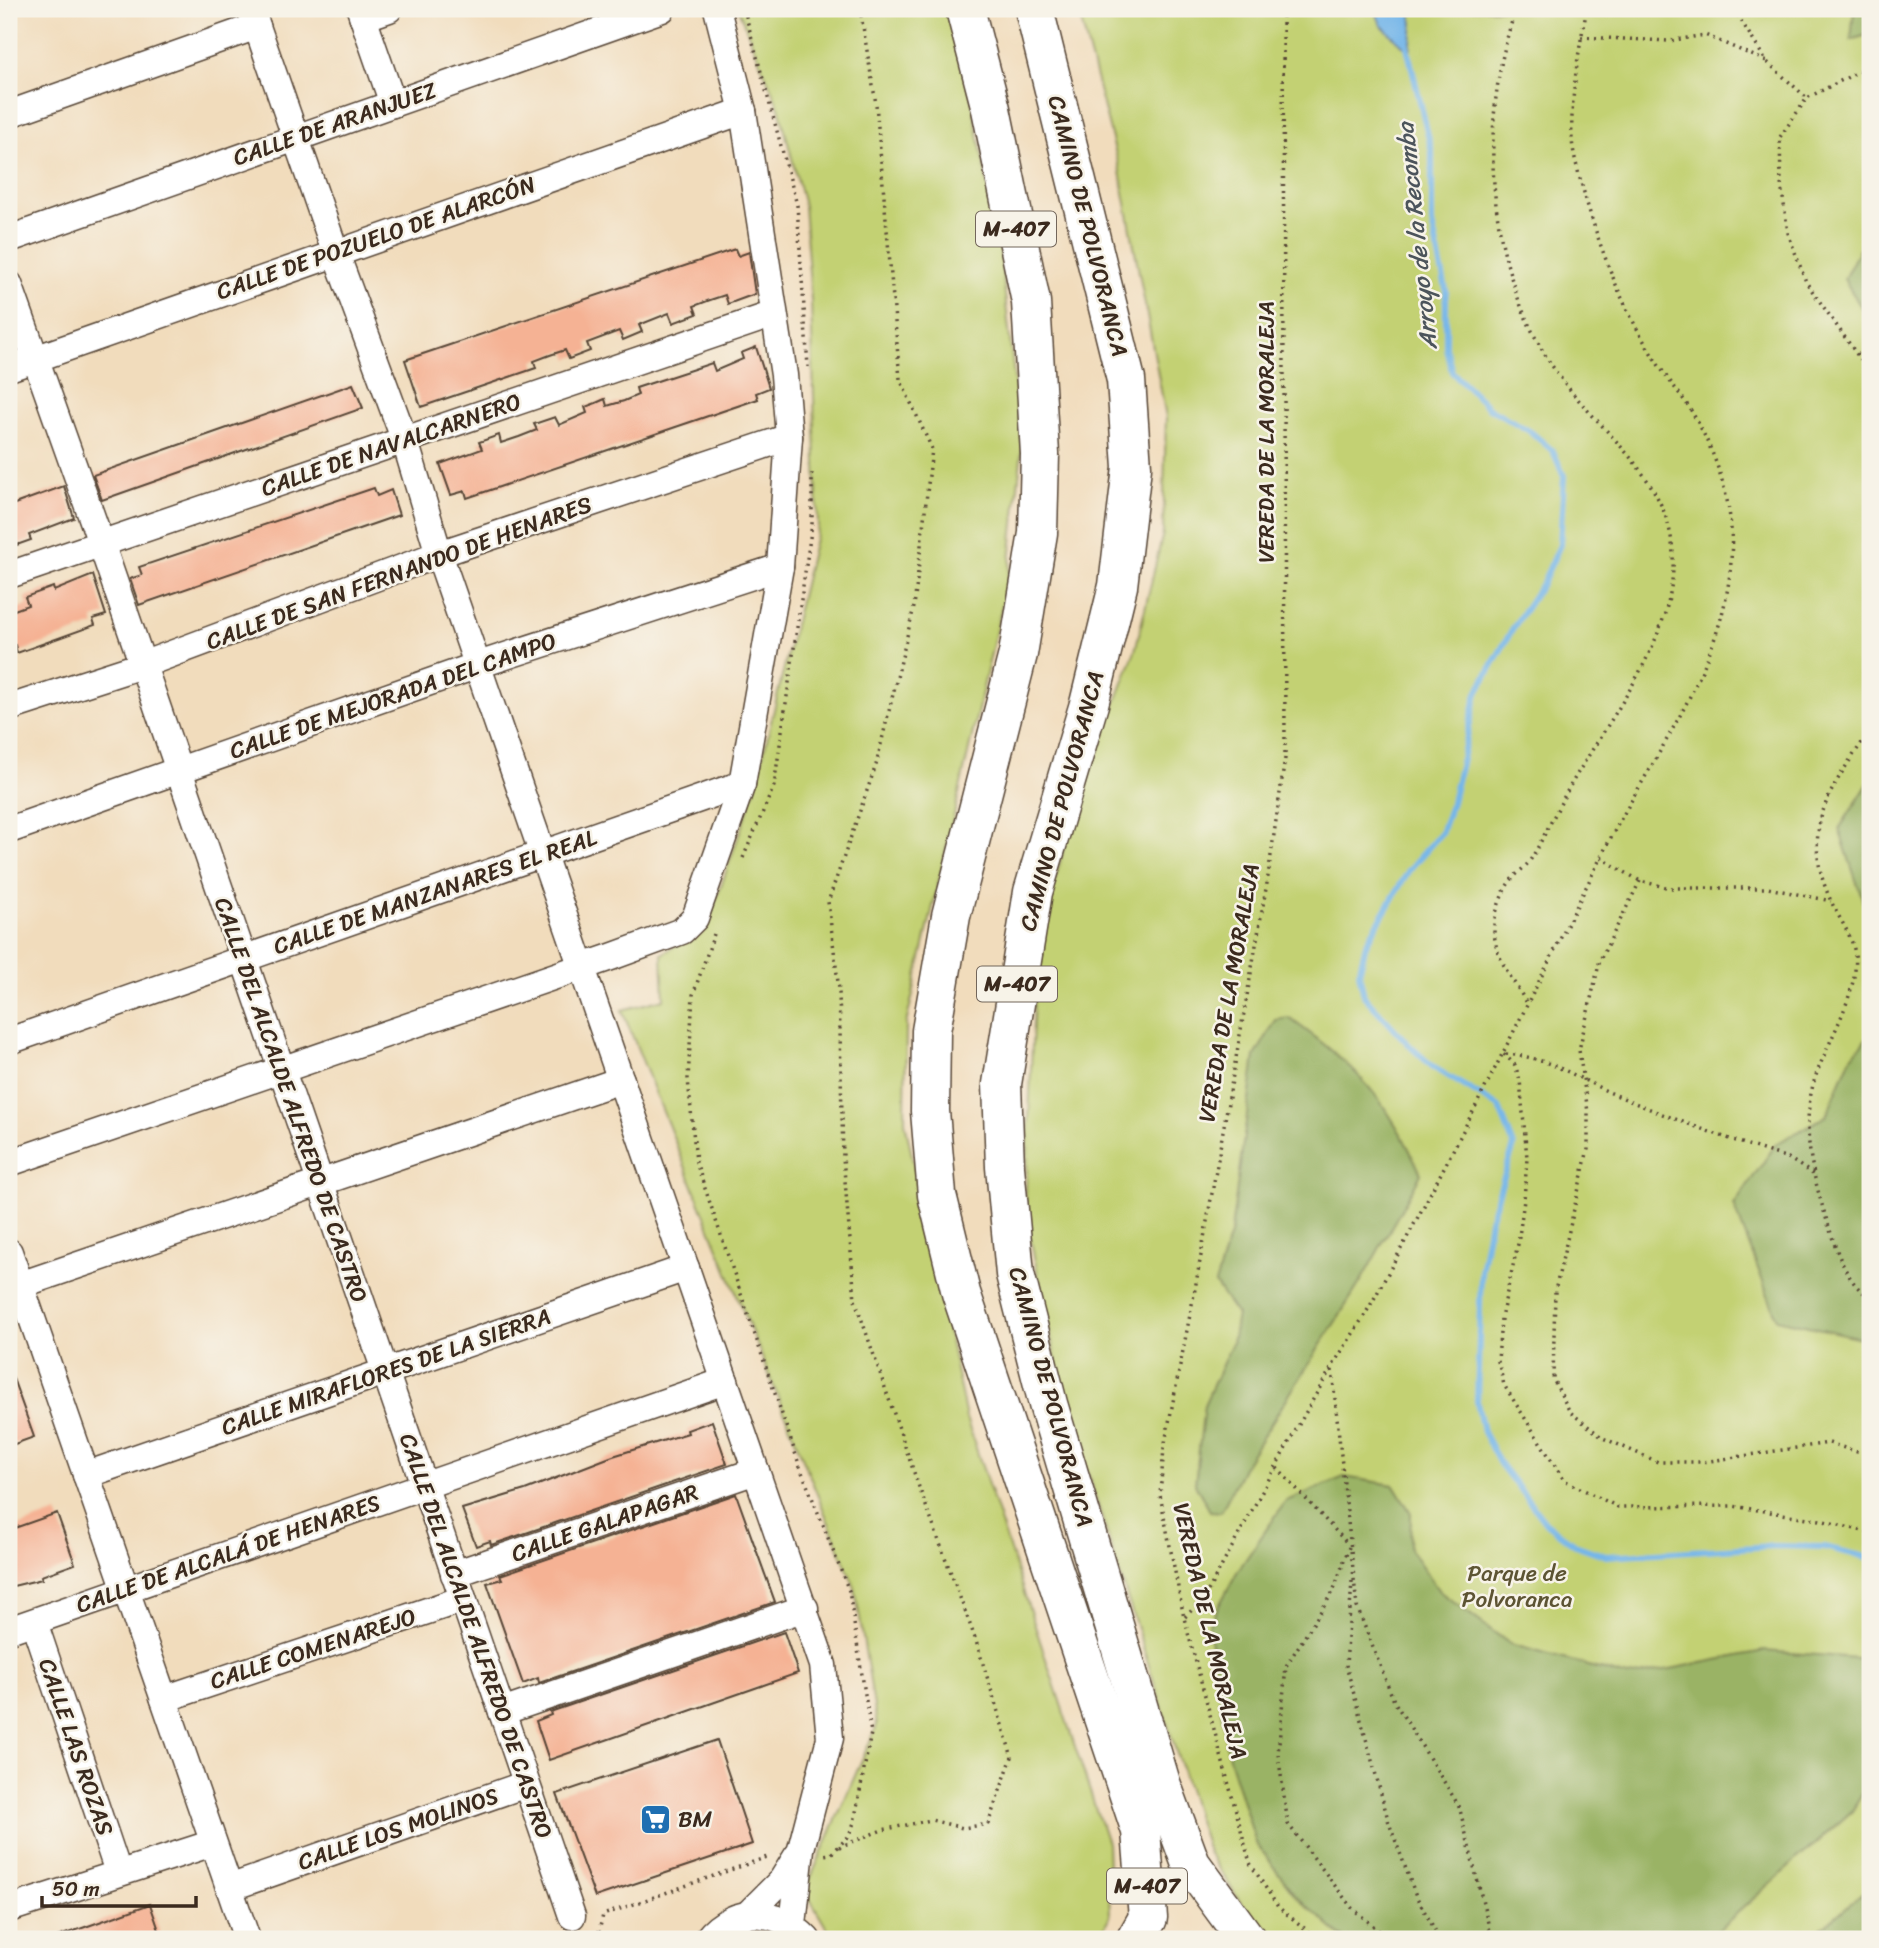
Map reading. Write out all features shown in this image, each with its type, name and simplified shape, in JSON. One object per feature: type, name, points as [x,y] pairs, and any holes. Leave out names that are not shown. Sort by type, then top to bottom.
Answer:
[{"type":"highway","name":"CAMINO DE POLVORANCA","points":[[965,9],[991,109],[1031,302],[1040,453],[1038,533],[1018,654],[951,916],[931,1031],[930,1111],[937,1195],[970,1319],[1141,1831],[1148,1918],[1136,1939]]},
{"type":"highway","name":"CAMINO DE POLVORANCA","points":[[1034,9],[1126,380],[1132,467],[1118,586],[1089,704],[1033,892],[1002,1084],[1005,1167],[1016,1273],[1045,1391],[1161,1783],[1191,1864],[1246,1939]]},
{"type":"highway","name":"M-407","points":[[1051,9],[1128,309],[1126,380]]},
{"type":"street","points":[[389,9],[362,13],[393,104]]},
{"type":"street","name":"CALLE DE ARANJUEZ","points":[[9,239],[662,9]]},
{"type":"street","points":[[9,1163],[282,1072],[582,967],[687,928],[698,911],[742,784],[780,567],[789,437],[774,314],[743,111],[717,9]]},
{"type":"street","points":[[9,114],[254,18],[405,441],[439,554],[823,1665],[830,1738],[801,1849],[800,1932],[763,1914],[747,1915],[719,1926],[706,1938]]},
{"type":"street","name":"CALLE DE POZUELO DE ALARCÓN","points":[[9,368],[335,251],[743,111]]},
{"type":"street","name":"CALLE DEL ALCALDE ALFREDO DE CASTRO","points":[[9,284],[101,543],[572,1916]]},
{"type":"street","name":"CALLE DE NAVALCARNERO","points":[[9,575],[774,314]]},
{"type":"street","name":"CALLE DE SAN FERNANDO DE HENARES","points":[[9,708],[142,665],[439,554],[789,437]]},
{"type":"street","name":"CALLE DE MEJORADA DEL CAMPO","points":[[9,830],[478,665],[780,567]]},
{"type":"street","name":"CALLE DE MANZANARES EL REAL","points":[[9,1041],[742,784]]},
{"type":"street","points":[[20,1285],[621,1080]]},
{"type":"street","points":[[9,1252],[247,1939]]},
{"type":"street","name":"CALLE MIRAFLORES DE LA SIERRA","points":[[86,1475],[686,1268]]},
{"type":"street","name":"CALLE DE ALCALÁ DE HENARES","points":[[9,1630],[725,1381]]},
{"type":"street","name":"CALLE GALAPAGAR","points":[[454,1574],[756,1471]]},
{"type":"street","name":"CALLE COMENAREJO","points":[[164,1699],[463,1599]]},
{"type":"street","points":[[502,1712],[805,1608]]},
{"type":"street","name":"CALLE LAS ROZAS","points":[[34,1622],[118,1872]]},
{"type":"street","name":"CALLE LOS MOLINOS","points":[[229,1888],[526,1784]]},
{"type":"street","points":[[9,1909],[213,1843]]},
{"type":"street","points":[[747,1915],[782,1880],[801,1849]]},
{"type":"path","points":[[744,9],[797,205],[809,375]]},
{"type":"path","points":[[837,1848],[882,1830],[932,1820],[963,1828],[988,1824],[1012,1757],[975,1638],[919,1487],[855,1300],[844,1170],[839,990],[828,902],[876,765],[914,607],[932,449],[900,379],[876,104],[860,9]]},
{"type":"path","name":"VEREDA DE LA MORALEJA","points":[[1283,9],[1285,758],[1267,883],[1164,1448],[1160,1495],[1184,1618],[1250,1863],[1278,1907],[1318,1939]]},
{"type":"path","points":[[1516,9],[1499,67],[1492,144],[1496,212],[1510,274],[1530,324],[1558,374],[1639,465],[1660,501],[1671,528],[1674,558],[1667,602],[1646,660],[1594,751],[1573,781],[1534,855],[1510,881],[1501,901],[1494,924],[1498,959],[1528,1006]]},
{"type":"path","points":[[1184,1618],[1204,1598],[1371,1303],[1504,1054],[1630,799],[1689,701],[1706,663],[1726,594],[1731,559],[1731,524],[1716,462],[1691,411],[1656,362],[1602,255],[1572,138],[1581,37],[1587,9]]},
{"type":"path","points":[[1734,9],[1766,61],[1807,98]]},
{"type":"path","points":[[1581,37],[1669,41],[1705,35],[1766,61]]},
{"type":"path","points":[[1870,61],[1862,69],[1807,98],[1780,137],[1781,183],[1788,233],[1806,282],[1870,373]]},
{"type":"path","points":[[737,870],[774,786],[812,524],[812,463]]},
{"type":"path","points":[[1870,731],[1825,800],[1819,818],[1818,851],[1831,901],[1850,933],[1856,969],[1844,1013],[1817,1072],[1808,1110],[1808,1151],[1838,1256],[1853,1280],[1870,1297]]},
{"type":"path","points":[[1601,858],[1640,881],[1670,888],[1768,888],[1831,901]]},
{"type":"path","points":[[1640,881],[1600,960],[1579,1050],[1588,1112],[1588,1149],[1555,1291],[1553,1379],[1570,1412],[1604,1438],[1658,1462],[1703,1462],[1829,1444],[1870,1456]]},
{"type":"path","points":[[597,1939],[603,1915],[777,1854],[782,1840],[821,1855],[831,1854],[848,1837],[854,1823],[871,1733],[849,1591],[800,1467],[696,1162],[688,1079],[693,995],[714,932]]},
{"type":"path","points":[[1504,1054],[1541,1059],[1583,1077],[1612,1094],[1788,1158],[1813,1174]]},
{"type":"path","points":[[1504,1054],[1515,1065],[1520,1080],[1527,1158],[1521,1222],[1501,1318],[1498,1361],[1504,1385],[1564,1480],[1618,1507],[1733,1506],[1820,1520],[1870,1533]]},
{"type":"path","points":[[1332,1368],[1357,1607],[1394,1701],[1458,1807],[1492,1939]]},
{"type":"path","points":[[1276,1468],[1350,1545]]},
{"type":"path","points":[[1350,1545],[1333,1592],[1286,1666],[1278,1754],[1288,1824],[1304,1849],[1352,1908],[1389,1939]]},
{"type":"path","points":[[1353,1572],[1346,1665],[1390,1823],[1416,1896],[1440,1939]]},
{"type":"green space","points":[[738,9],[946,9],[966,70],[1000,250],[1022,449],[1008,579],[906,1024],[905,1122],[966,1418],[1107,1843],[1110,1916],[1098,1939],[833,1939],[805,1891],[877,1725],[855,1588],[622,1010],[664,999],[662,954],[707,926],[755,789],[818,526],[811,301],[804,206],[779,107]]},
{"type":"green space","name":"Parque de Polvoranca","points":[[1078,9],[1870,9],[1870,1939],[1284,1939],[1250,1917],[1208,1852],[1063,1395],[1025,1213],[1036,950],[1072,818],[1135,651],[1163,533],[1166,417],[1119,166]]},
{"type":"green space","points":[[1854,9],[1870,9],[1870,34],[1851,40]]},
{"type":"green space","points":[[1870,228],[1870,322],[1844,279]]},
{"type":"green space","points":[[1870,781],[1870,922],[1839,829]]},
{"type":"green space","points":[[1289,1018],[1333,1052],[1368,1086],[1396,1125],[1421,1174],[1360,1283],[1244,1466],[1221,1512],[1210,1511],[1195,1484],[1204,1405],[1232,1343],[1237,1315],[1215,1284],[1231,1231],[1255,1056],[1276,1020]]},
{"type":"green space","points":[[1870,1034],[1870,1340],[1777,1319],[1734,1205],[1776,1144],[1826,1116],[1850,1059]]},
{"type":"green space","points":[[1344,1477],[1394,1485],[1411,1513],[1410,1549],[1439,1591],[1510,1644],[1628,1677],[1764,1651],[1870,1659],[1870,1781],[1852,1811],[1708,1939],[1344,1939],[1295,1895],[1256,1843],[1229,1758],[1208,1626],[1237,1572],[1286,1501]]},
{"type":"green space","points":[[1870,1887],[1870,1939],[1809,1939]]},
{"type":"water","points":[[1375,9],[1410,9],[1413,23],[1410,52],[1381,25]]},
{"type":"building","points":[[735,249],[738,256],[749,252],[755,294],[728,304],[725,295],[710,300],[694,306],[697,314],[673,323],[669,313],[639,325],[642,332],[623,340],[619,331],[587,343],[590,351],[569,359],[565,350],[534,361],[536,368],[421,407],[405,360]]},
{"type":"building","points":[[756,347],[769,388],[756,393],[758,399],[467,498],[465,491],[451,495],[440,464],[482,449],[479,442],[499,435],[501,443],[537,430],[534,424],[555,417],[559,425],[587,413],[585,407],[605,399],[607,406],[624,401],[638,395],[636,388],[712,363],[715,371],[743,359],[741,353]]},
{"type":"building","points":[[353,384],[363,408],[102,500],[93,475]]},
{"type":"building","points":[[64,486],[74,518],[29,535],[31,540],[14,546],[9,532],[9,506]]},
{"type":"building","points":[[374,488],[377,496],[391,490],[399,515],[139,605],[130,579],[142,575],[139,567]]},
{"type":"building","points":[[93,575],[106,615],[93,619],[95,625],[17,653],[15,645],[9,647],[9,612],[28,605],[25,597],[53,587],[54,591]]},
{"type":"building","points":[[9,1373],[34,1437],[9,1446]]},
{"type":"building","points":[[712,1421],[727,1464],[491,1545],[490,1541],[476,1546],[462,1509],[525,1490],[613,1456],[688,1433],[687,1430]]},
{"type":"building","points":[[736,1494],[775,1602],[539,1683],[538,1678],[523,1684],[487,1583],[502,1579],[500,1575]]},
{"type":"building","points":[[57,1513],[75,1564],[41,1576],[42,1579],[9,1587],[9,1530]]},
{"type":"building","points":[[784,1632],[798,1673],[549,1760],[536,1721],[551,1715],[550,1712]]},
{"type":"building","name":"BM","points":[[717,1740],[752,1844],[595,1897],[557,1794]]},
{"type":"building","points":[[150,1904],[162,1939],[57,1939],[57,1937]]},
{"type":"waterway","name":"Arroyo de la Recomba","points":[[1407,47],[1432,152],[1432,223],[1446,289],[1446,348],[1452,372],[1489,408],[1531,432],[1553,451],[1564,476],[1560,545],[1543,582],[1513,628],[1477,693],[1452,802],[1441,833],[1409,870],[1366,944],[1359,973],[1364,996],[1411,1047],[1433,1067],[1499,1107],[1514,1146],[1490,1220],[1481,1272],[1477,1401],[1483,1432],[1500,1464],[1546,1523],[1575,1545],[1606,1556],[1773,1546],[1824,1547],[1870,1558]]},
{"type":"place","name":"BM","points":[[655,1819]]}]
